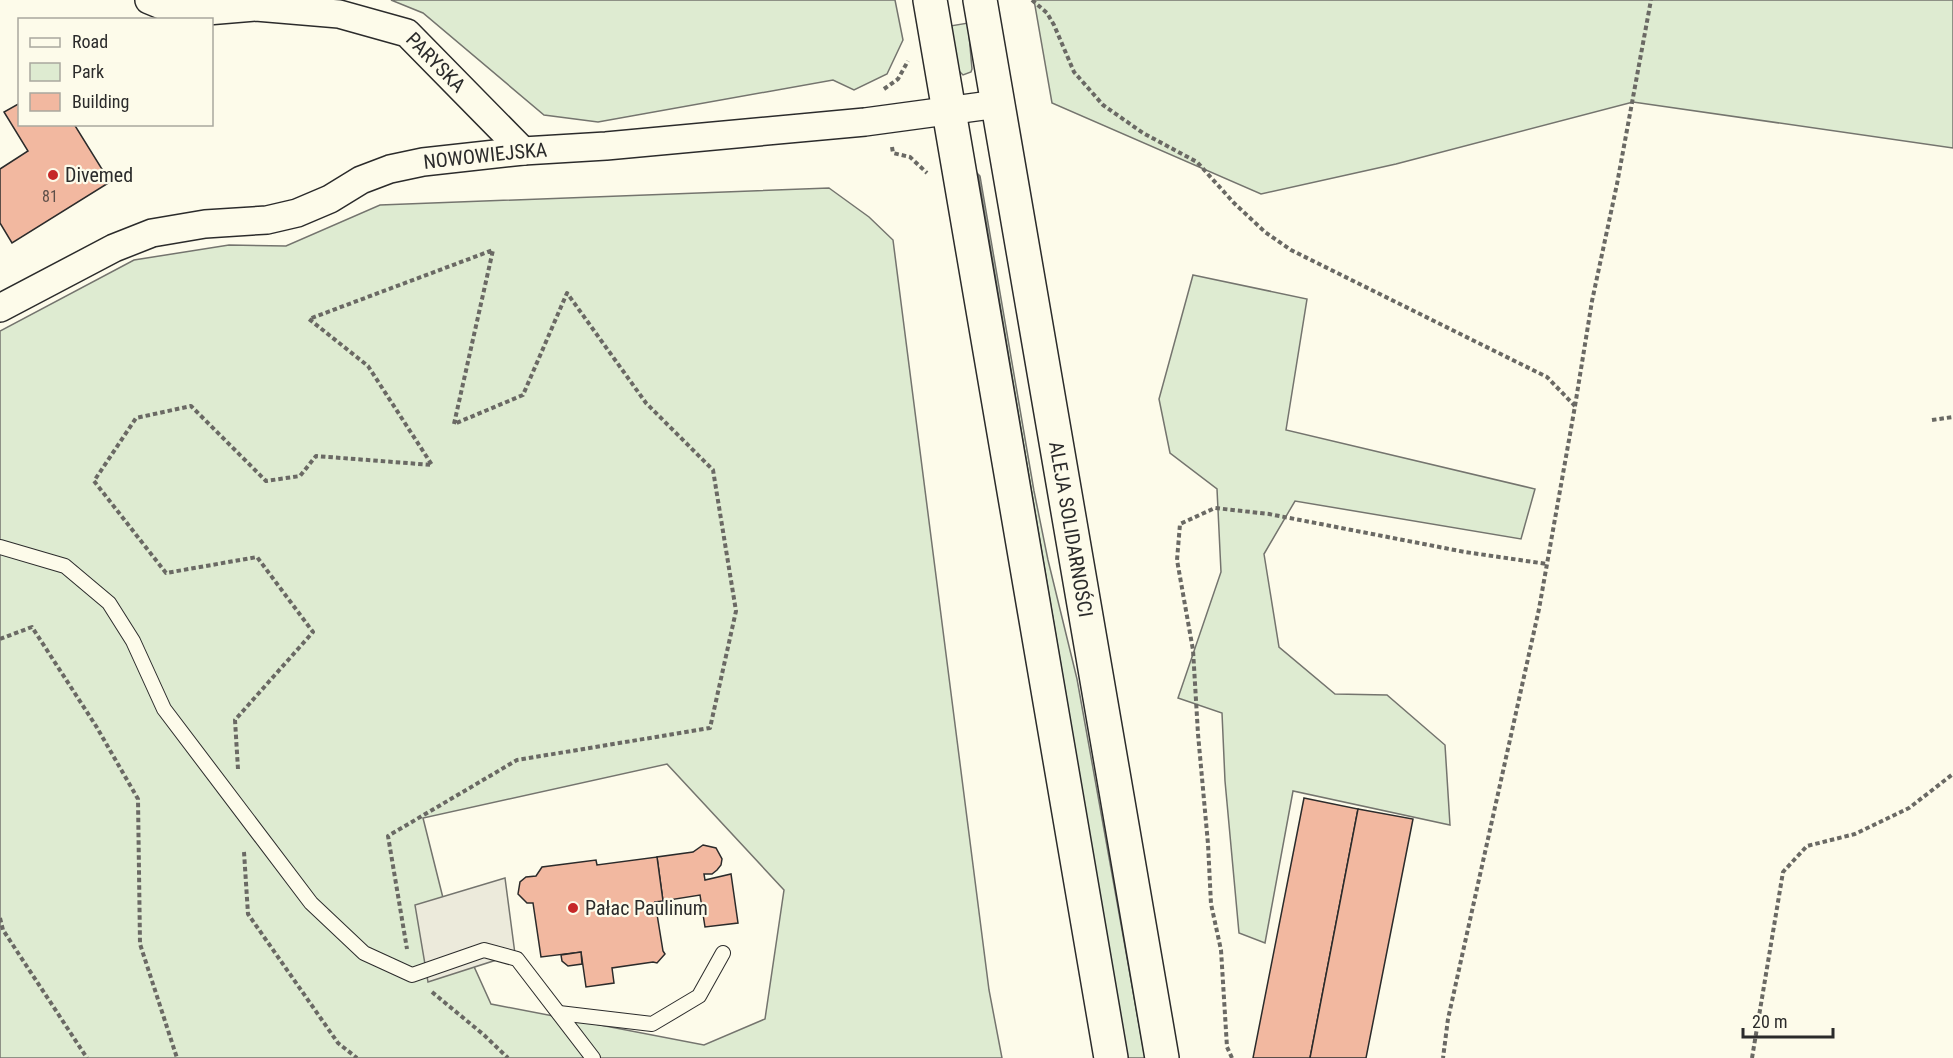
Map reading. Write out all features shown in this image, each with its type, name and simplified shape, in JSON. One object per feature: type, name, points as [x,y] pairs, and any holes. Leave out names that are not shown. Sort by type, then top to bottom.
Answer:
[{"type":"main road","points":[[930,0],[1111,1058]]},
{"type":"main road","name":"ALEJA SOLIDARNOŚCI","points":[[980,0],[1162,1058]]},
{"type":"street","name":"PARYSKA","points":[[149,0],[166,8],[195,12],[256,7],[339,14],[407,33],[523,151]]},
{"type":"street","name":"NOWOWIEJSKA","points":[[0,308],[114,248],[152,233],[179,227],[267,220],[287,216],[330,199],[361,180],[390,169],[423,162],[523,151],[606,146],[818,126],[949,112],[998,104]]},
{"type":"lane","points":[[0,547],[65,566],[109,603],[133,641],[164,709],[311,903],[364,953],[412,975],[484,950],[517,959],[592,1057]]},
{"type":"lane","points":[[559,1013],[652,1024],[699,996],[723,953]]},
{"type":"path","points":[[1032,0],[1047,13],[1074,72],[1103,105],[1143,133],[1197,162],[1265,232],[1291,250],[1547,377],[1575,406]]},
{"type":"path","points":[[1443,1058],[1450,1008],[1495,812],[1547,564],[1592,301],[1617,184],[1651,0]]},
{"type":"path","points":[[884,95],[883,90],[898,79],[906,67],[910,54]]},
{"type":"path","points":[[898,79],[899,88]]},
{"type":"path","points":[[909,149],[910,157]]},
{"type":"path","points":[[357,1058],[338,1043],[248,914],[235,720],[313,632],[257,557],[166,573],[93,481],[136,418],[191,406],[266,481],[300,476],[316,456],[432,465],[368,366],[309,319],[493,250],[454,424],[523,395],[567,293],[646,403],[713,470],[736,611],[710,728],[517,760],[388,836],[412,975],[508,1058]]},
{"type":"path","points":[[1932,420],[1953,417]]},
{"type":"path","points":[[1232,1058],[1227,1047],[1221,950],[1211,904],[1193,650],[1177,560],[1180,524],[1215,508],[1258,513],[1465,552],[1547,564]]},
{"type":"path","points":[[0,639],[32,627],[96,726],[138,799],[140,944],[177,1058]]},
{"type":"path","points":[[1752,1058],[1783,872],[1807,846],[1855,834],[1910,808],[1953,774]]},
{"type":"path","points":[[0,918],[3,930],[87,1058]]},
{"type":"green space","points":[[391,0],[895,0],[903,40],[887,74],[854,90],[833,80],[598,122],[544,115],[423,13]]},
{"type":"green space","points":[[1034,0],[1953,0],[1953,148],[1633,102],[1396,164],[1261,194],[1052,103]]},
{"type":"green space","points":[[968,23],[972,69],[971,72],[963,75],[958,70],[950,26]]},
{"type":"green space","points":[[978,174],[1034,491],[1077,679],[1145,1058],[1127,1058]]},
{"type":"green space","points":[[829,188],[869,217],[893,240],[989,990],[1002,1058],[0,1058],[0,331],[134,260],[229,245],[286,246],[380,205]],"holes":[[[667,764],[784,890],[765,1019],[704,1045],[491,1004],[443,898],[423,818]]]},
{"type":"green space","points":[[1193,275],[1307,299],[1286,430],[1535,489],[1521,539],[1295,501],[1264,554],[1279,647],[1335,694],[1387,695],[1445,745],[1450,825],[1293,791],[1265,943],[1239,933],[1225,781],[1222,713],[1178,698],[1221,572],[1217,489],[1170,453],[1159,399]]},
{"type":"shaded area","points":[[505,878],[515,954],[428,982],[415,905]]},
{"type":"building","name":"Divemed","points":[[18,104],[18,126],[75,126],[110,182],[12,243],[0,223],[0,169],[28,151],[4,112]]},
{"type":"building","points":[[1304,798],[1358,809],[1310,1058],[1253,1058]]},
{"type":"building","points":[[1358,809],[1413,819],[1366,1058],[1310,1058]]},
{"type":"building","points":[[703,845],[716,848],[722,859],[717,870],[712,874],[704,874],[705,880],[731,874],[738,923],[705,927],[700,895],[663,901],[657,857],[693,852]]},
{"type":"building","points":[[657,857],[663,901],[655,902],[665,954],[657,963],[612,968],[614,983],[586,987],[581,952],[541,957],[533,903],[527,903],[518,894],[520,882],[526,877],[536,876],[542,867],[596,860],[597,865]]},
{"type":"building","points":[[581,952],[582,964],[568,966],[562,961],[561,955]]},
{"type":"place","name":"Divemed","points":[[53,175]]},
{"type":"place","name":"Pałac Paulinum","points":[[573,908]]}]
